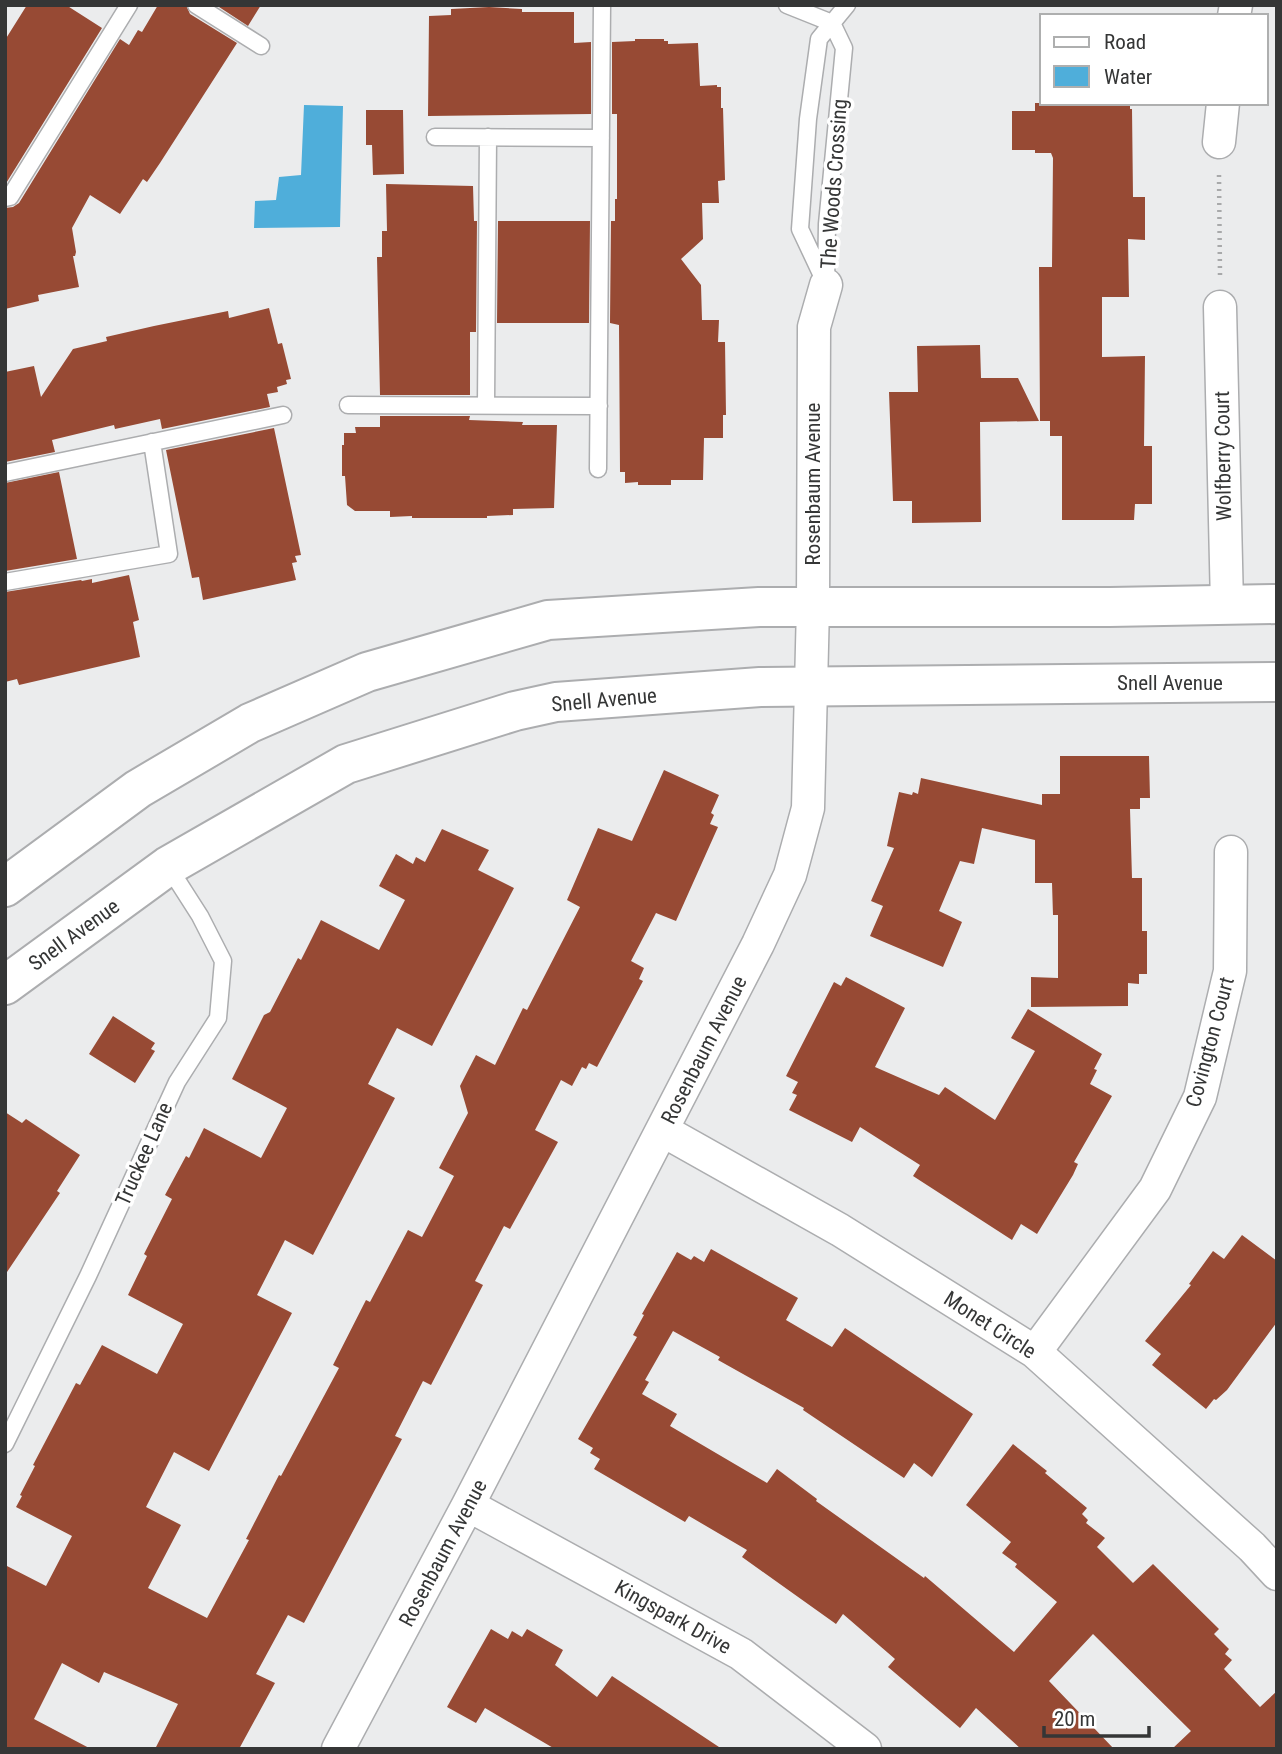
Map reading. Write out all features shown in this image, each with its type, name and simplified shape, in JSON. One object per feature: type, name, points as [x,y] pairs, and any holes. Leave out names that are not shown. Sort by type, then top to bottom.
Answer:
[{"type":"main road","points":[[5,887],[138,789],[250,723],[367,672],[548,620],[759,607],[1277,604]]},
{"type":"main road","name":"Snell Avenue","points":[[5,985],[168,866],[346,764],[515,711],[556,702],[760,687],[1277,682]]},
{"type":"street","points":[[1219,142],[1223,105]]},
{"type":"street","name":"Rosenbaum Avenue","points":[[338,1749],[662,1130],[758,944],[790,875],[808,808],[813,606],[814,327],[826,285]]},
{"type":"street","name":"Wolfberry Court","points":[[1220,307],[1227,605]]},
{"type":"street","name":"Covington Court","points":[[1035,1352],[1155,1189],[1200,1097],[1230,971],[1231,852]]},
{"type":"street","name":"Monet Circle","points":[[662,1130],[840,1230],[1035,1352],[1252,1547],[1277,1574]]},
{"type":"street","name":"Kingspark Drive","points":[[468,1505],[741,1654],[864,1749]]},
{"type":"lane","points":[[5,198],[10,197],[129,5]]},
{"type":"lane","points":[[196,5],[261,46]]},
{"type":"lane","points":[[598,469],[602,5]]},
{"type":"lane","points":[[787,5],[832,23],[847,5]]},
{"type":"lane","name":"The Woods Crossing","points":[[832,23],[845,48],[827,224],[826,285],[800,229],[806,136],[819,39],[832,23]]},
{"type":"lane","points":[[806,136],[836,138]]},
{"type":"lane","points":[[435,137],[601,138]]},
{"type":"lane","points":[[486,405],[488,137]]},
{"type":"lane","points":[[348,405],[599,407]]},
{"type":"lane","points":[[5,474],[283,415]]},
{"type":"lane","points":[[5,582],[169,554],[152,442]]},
{"type":"lane","name":"Truckee Lane","points":[[5,1444],[88,1276],[177,1082],[218,1018],[223,961],[200,916],[168,866]]},
{"type":"path","points":[[1219,142],[1220,307]]},
{"type":"water","points":[[304,105],[343,106],[340,227],[254,228],[255,201],[276,200],[279,177],[301,175]]},
{"type":"building","points":[[27,5],[66,5],[102,28],[5,185],[5,40]]},
{"type":"building","points":[[158,5],[186,5],[190,14],[237,43],[147,182],[143,179],[120,214],[90,195],[72,228],[76,252],[73,256],[79,287],[38,295],[39,301],[5,309],[5,208],[19,203],[120,39],[129,45],[138,30],[142,32]]},
{"type":"building","points":[[216,5],[261,5],[248,26]]},
{"type":"building","points":[[451,9],[522,9],[522,12],[574,12],[574,43],[591,42],[591,114],[428,116],[429,16],[451,15]]},
{"type":"building","points":[[664,39],[668,44],[698,43],[700,86],[721,87],[723,108],[725,180],[718,181],[719,203],[702,203],[703,239],[681,259],[701,285],[702,320],[719,320],[718,342],[725,342],[726,415],[723,415],[723,438],[704,438],[703,480],[671,480],[671,485],[625,483],[625,472],[620,472],[619,325],[610,323],[611,221],[615,221],[617,199],[617,114],[612,114],[612,42]]},
{"type":"building","points":[[1035,103],[1130,105],[1132,109],[1133,197],[1145,197],[1145,240],[1128,239],[1129,297],[1102,297],[1102,357],[1145,356],[1144,446],[1152,446],[1152,504],[1135,504],[1134,520],[1062,520],[1062,436],[1050,436],[1050,421],[1040,421],[1039,267],[1052,267],[1053,158],[1051,153],[1012,150],[1012,111],[1035,111]]},
{"type":"building","points":[[366,110],[403,110],[404,174],[373,175],[372,145],[366,145]]},
{"type":"building","points":[[386,184],[473,186],[474,221],[477,221],[476,332],[470,332],[470,395],[380,395],[377,257],[382,257],[382,231],[387,231]]},
{"type":"building","points":[[498,221],[590,221],[589,323],[497,323]]},
{"type":"building","points":[[269,308],[291,379],[286,380],[287,384],[277,387],[278,392],[267,394],[270,407],[162,429],[160,419],[115,429],[114,425],[52,440],[55,452],[5,462],[5,372],[34,366],[41,397],[73,349],[107,341],[106,337],[154,326],[228,311],[229,318]]},
{"type":"building","points":[[980,345],[981,378],[1018,378],[1039,421],[980,422],[981,522],[912,523],[912,501],[893,501],[889,392],[918,392],[917,346]]},
{"type":"building","points":[[380,416],[470,416],[469,420],[557,425],[554,508],[513,509],[513,515],[487,518],[390,517],[390,511],[355,511],[347,505],[345,476],[342,476],[344,433],[356,433],[355,427],[380,427]]},
{"type":"building","points":[[274,428],[301,555],[295,556],[297,562],[292,563],[296,580],[203,600],[199,577],[192,578],[166,450]]},
{"type":"building","points":[[59,472],[77,559],[5,571],[5,483]]},
{"type":"building","points":[[129,575],[139,620],[133,622],[140,657],[19,685],[17,679],[5,682],[5,592],[81,580],[92,579],[92,583]]},
{"type":"building","points":[[1060,756],[1149,756],[1150,798],[1140,798],[1140,809],[1130,809],[1132,878],[1142,878],[1142,931],[1147,931],[1147,974],[1139,974],[1139,984],[1128,983],[1128,1006],[1031,1007],[1031,977],[1058,978],[1058,915],[1053,915],[1052,883],[1035,883],[1035,840],[982,828],[974,864],[960,861],[939,911],[962,922],[943,967],[870,936],[883,906],[871,901],[894,848],[887,846],[899,792],[918,794],[921,778],[1042,805],[1042,794],[1060,794]]},
{"type":"building","points":[[664,770],[719,795],[711,813],[714,815],[710,824],[718,827],[676,921],[656,913],[631,961],[644,968],[639,979],[643,981],[597,1067],[589,1063],[586,1069],[582,1067],[572,1086],[561,1080],[535,1130],[558,1142],[510,1229],[504,1226],[475,1281],[483,1285],[431,1385],[423,1381],[395,1436],[402,1439],[304,1623],[288,1615],[256,1674],[275,1683],[239,1749],[155,1749],[178,1704],[104,1672],[99,1683],[62,1663],[34,1719],[91,1749],[5,1749],[5,1565],[46,1586],[72,1536],[16,1507],[22,1496],[20,1495],[76,1383],[80,1385],[102,1345],[157,1374],[183,1324],[128,1295],[147,1256],[144,1254],[172,1199],[165,1195],[186,1156],[189,1158],[204,1128],[261,1158],[287,1108],[232,1079],[264,1015],[270,1012],[321,920],[379,950],[405,900],[379,886],[396,854],[413,864],[416,857],[425,862],[442,829],[489,850],[478,870],[514,888],[432,1046],[397,1028],[368,1084],[395,1098],[313,1255],[285,1240],[257,1295],[292,1313],[209,1471],[174,1452],[146,1507],[181,1525],[148,1588],[207,1618],[249,1540],[246,1539],[279,1475],[281,1476],[339,1368],[333,1365],[366,1300],[370,1302],[408,1230],[422,1237],[454,1176],[439,1168],[468,1113],[460,1086],[476,1055],[495,1065],[523,1008],[527,1010],[580,907],[567,900],[598,828],[632,841]]},
{"type":"building","points":[[846,977],[905,1008],[875,1067],[939,1095],[945,1087],[995,1120],[1035,1051],[1011,1038],[1028,1009],[1102,1054],[1090,1084],[1112,1096],[1074,1162],[1078,1164],[1073,1175],[1037,1234],[1021,1224],[1012,1240],[913,1176],[920,1165],[860,1127],[852,1142],[789,1110],[797,1095],[792,1093],[798,1082],[786,1076],[834,982],[841,986]]},
{"type":"building","points":[[113,1016],[155,1043],[151,1049],[155,1051],[135,1083],[89,1054]]},
{"type":"building","points":[[5,1112],[22,1123],[26,1119],[80,1155],[57,1191],[60,1193],[5,1275]]},
{"type":"building","points":[[1242,1235],[1277,1261],[1277,1322],[1227,1390],[1206,1409],[1152,1365],[1161,1354],[1145,1341],[1191,1285],[1189,1284],[1213,1251],[1224,1259]]},
{"type":"building","points":[[711,1249],[798,1298],[786,1320],[832,1347],[845,1328],[973,1414],[932,1477],[914,1463],[904,1478],[803,1410],[804,1408],[718,1360],[720,1357],[673,1331],[645,1380],[649,1382],[642,1394],[677,1414],[670,1426],[767,1483],[777,1469],[817,1499],[816,1501],[924,1578],[925,1576],[1014,1652],[1057,1602],[1002,1553],[1011,1542],[966,1505],[1013,1444],[1087,1508],[1082,1514],[1088,1520],[1086,1523],[1105,1538],[1097,1547],[1133,1583],[1153,1564],[1219,1629],[1214,1634],[1229,1649],[1225,1654],[1232,1660],[1224,1669],[1260,1707],[1277,1691],[1277,1749],[1172,1749],[1191,1731],[1093,1634],[1049,1681],[1114,1749],[1021,1749],[976,1708],[960,1728],[888,1667],[895,1659],[843,1614],[836,1624],[742,1557],[747,1550],[689,1516],[685,1522],[594,1469],[600,1459],[590,1453],[593,1448],[578,1439],[637,1337],[633,1335],[644,1315],[642,1314],[677,1252],[691,1260],[694,1256],[704,1262]]},
{"type":"building","points":[[491,1629],[508,1639],[512,1631],[522,1637],[527,1629],[563,1650],[555,1665],[597,1697],[612,1676],[722,1749],[555,1749],[485,1708],[476,1723],[447,1707]]}]
